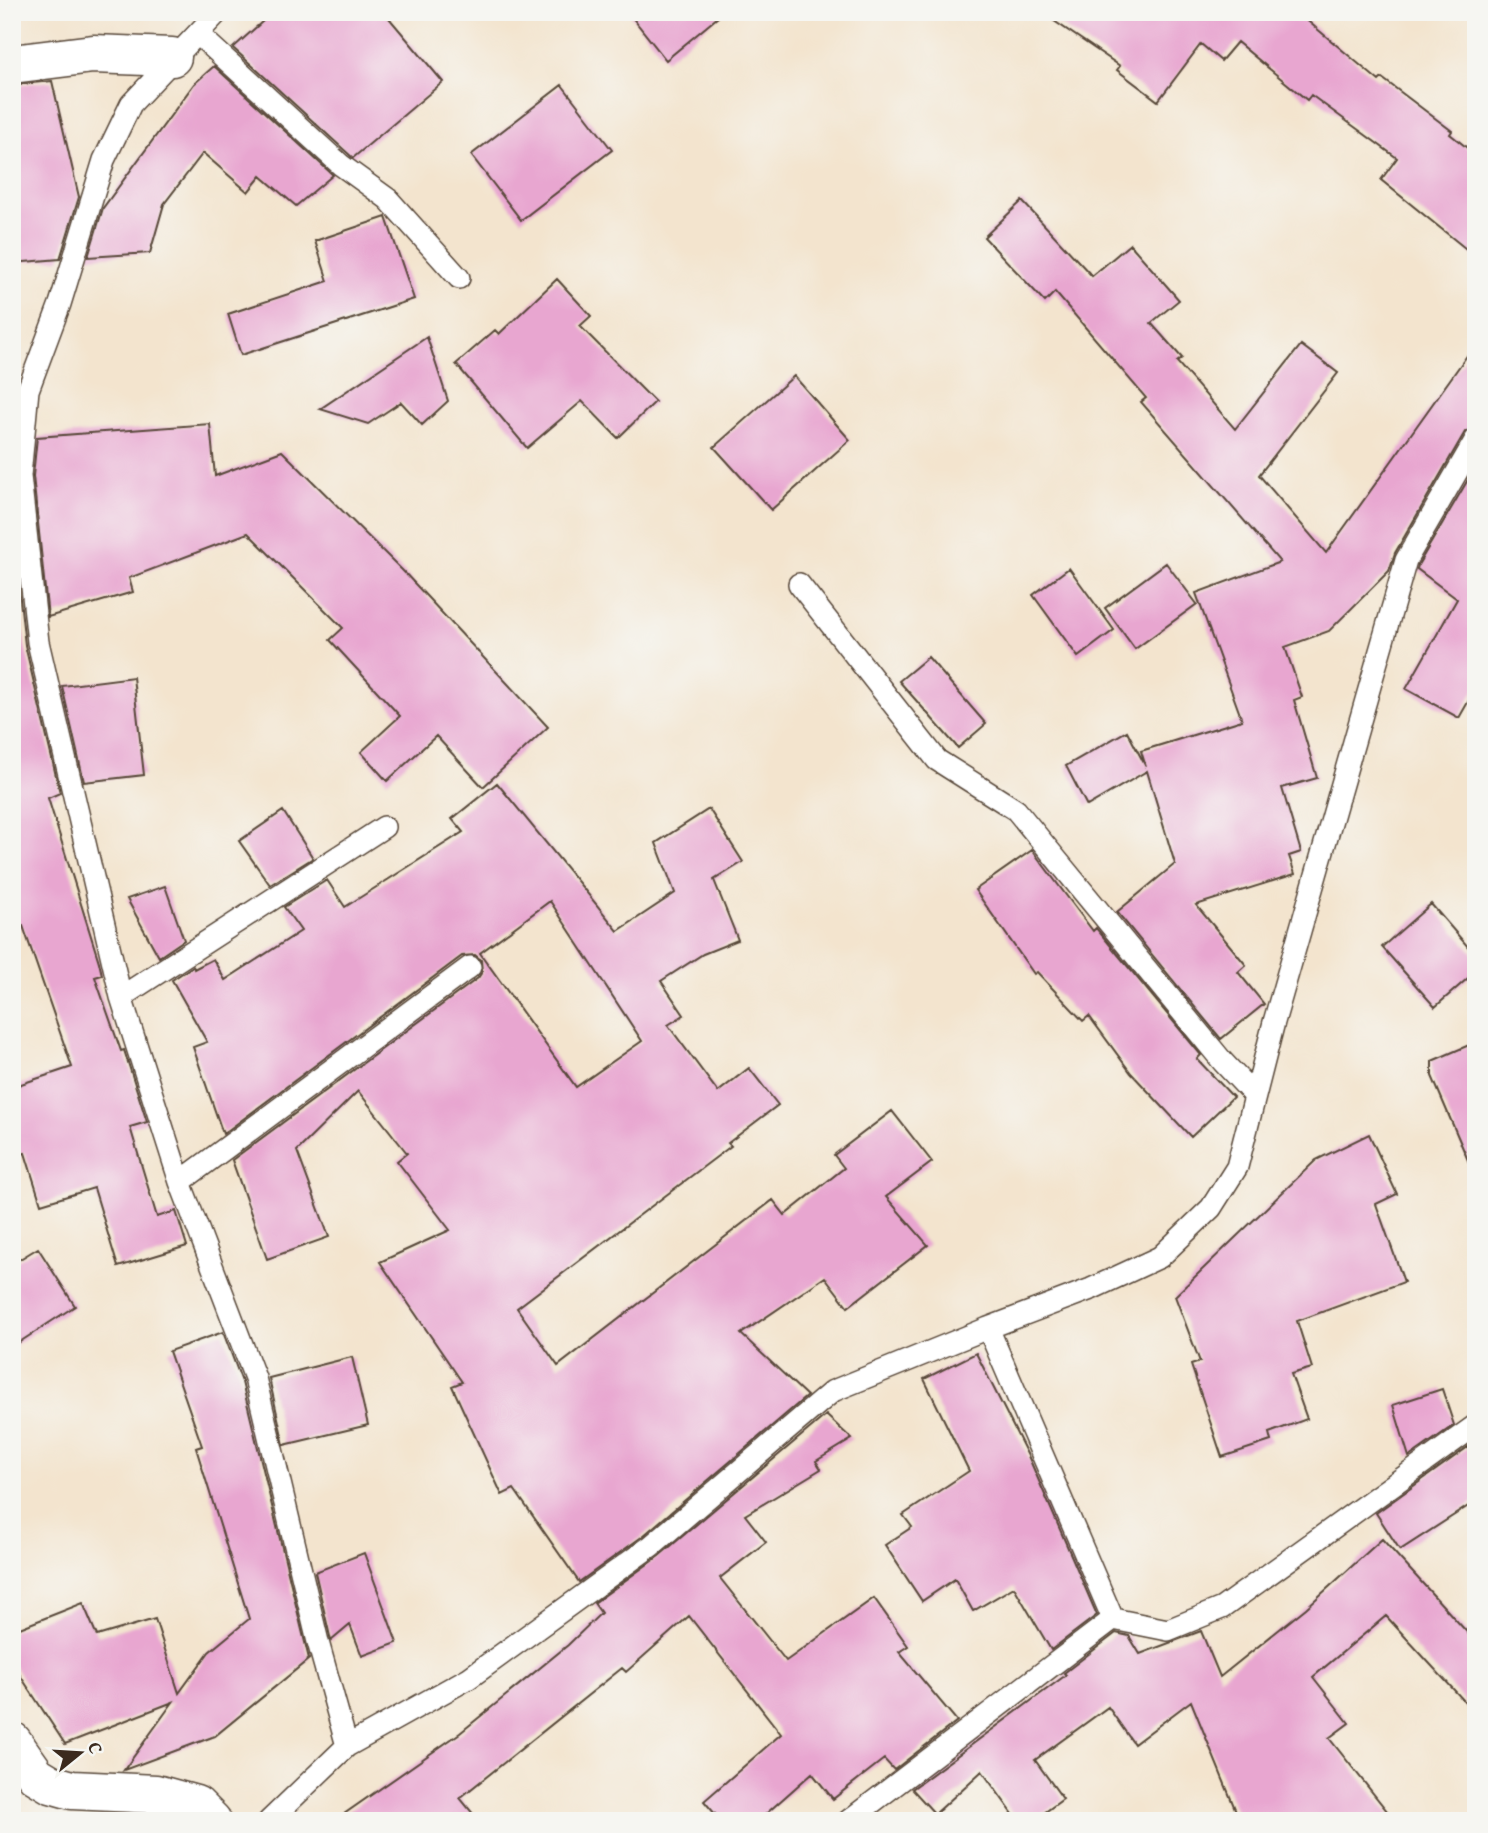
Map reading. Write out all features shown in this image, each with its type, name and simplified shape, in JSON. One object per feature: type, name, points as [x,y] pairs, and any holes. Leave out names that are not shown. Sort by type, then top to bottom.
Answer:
[{"type":"street","points":[[12,64],[185,45]]},
{"type":"street","points":[[12,1741],[36,1775],[51,1784],[72,1790],[156,1794],[196,1805],[212,1821]]},
{"type":"lane","points":[[218,12],[131,104],[104,160],[60,304],[28,390],[20,476],[38,642],[121,997],[180,1182],[255,1378],[318,1642],[347,1746]]},
{"type":"lane","points":[[185,45],[388,199],[459,278]]},
{"type":"lane","points":[[269,1821],[347,1746],[470,1678],[651,1546],[833,1391],[1091,1289],[1160,1257],[1212,1208],[1237,1167],[1406,560],[1476,439]]},
{"type":"lane","points":[[799,584],[937,760],[1016,810],[1223,1062],[1255,1096]]},
{"type":"lane","points":[[121,997],[384,827]]},
{"type":"lane","points":[[180,1182],[470,967]]},
{"type":"lane","points":[[988,1328],[1113,1619]]},
{"type":"lane","points":[[848,1821],[1113,1619],[1168,1630],[1222,1608],[1476,1425]]},
{"type":"building","points":[[273,12],[384,12],[443,82],[353,158],[233,48]]},
{"type":"building","points":[[628,12],[724,12],[666,60]]},
{"type":"building","points":[[1041,12],[1297,12],[1379,81],[1382,78],[1452,131],[1450,134],[1476,155],[1476,257],[1381,180],[1397,158],[1311,95],[1307,100],[1237,42],[1221,61],[1201,44],[1158,101],[1117,70],[1120,66]]},
{"type":"building","points":[[214,66],[333,175],[296,206],[261,176],[248,192],[203,153],[164,204],[150,253],[88,257],[103,208],[194,84]]},
{"type":"building","points":[[52,81],[79,197],[60,259],[12,263],[12,85]]},
{"type":"building","points":[[562,85],[612,150],[521,220],[471,155]]},
{"type":"building","points":[[1022,201],[1092,276],[1130,244],[1179,300],[1151,323],[1182,358],[1177,362],[1235,429],[1301,345],[1338,373],[1259,475],[1326,553],[1476,343],[1476,426],[1465,432],[1395,553],[1389,571],[1329,631],[1285,647],[1302,697],[1294,700],[1317,778],[1282,788],[1301,852],[1289,856],[1295,874],[1196,905],[1246,965],[1238,972],[1264,1004],[1221,1039],[1117,912],[1175,864],[1147,771],[1087,806],[1066,766],[1127,731],[1146,767],[1141,751],[1242,720],[1196,593],[1280,562],[1141,402],[1146,398],[1055,292],[1045,302],[984,237]]},
{"type":"building","points":[[386,217],[414,299],[241,355],[228,314],[328,281],[315,241]]},
{"type":"building","points":[[557,279],[591,316],[580,326],[655,402],[618,438],[582,401],[527,448],[456,364],[495,330],[499,334]]},
{"type":"building","points":[[427,337],[448,401],[422,425],[401,402],[368,424],[320,409]]},
{"type":"building","points":[[794,376],[850,440],[771,510],[714,447]]},
{"type":"building","points":[[210,424],[215,476],[282,451],[403,571],[548,727],[483,787],[436,736],[387,781],[361,752],[400,716],[330,640],[343,628],[248,533],[129,578],[133,592],[48,617],[33,476],[37,437]]},
{"type":"building","points":[[1476,466],[1476,688],[1459,718],[1406,689],[1457,599],[1417,569],[1418,565]]},
{"type":"building","points":[[12,526],[25,645],[60,793],[48,798],[99,962],[102,975],[95,977],[121,1051],[124,1050],[147,1122],[130,1127],[157,1217],[176,1211],[187,1246],[118,1267],[94,1188],[41,1204],[25,1153],[12,1156],[12,1087],[72,1067],[23,926],[12,932]]},
{"type":"building","points":[[1166,563],[1197,604],[1135,649],[1105,608]]},
{"type":"building","points":[[1069,568],[1114,630],[1078,657],[1033,595]]},
{"type":"building","points":[[928,657],[986,724],[958,748],[899,681]]},
{"type":"building","points":[[133,677],[144,775],[84,782],[62,686]]},
{"type":"building","points":[[497,783],[618,931],[675,893],[656,843],[709,809],[743,862],[714,880],[738,940],[703,954],[661,981],[684,1015],[668,1025],[718,1092],[749,1068],[778,1105],[728,1143],[731,1146],[517,1308],[558,1366],[773,1200],[785,1215],[844,1168],[834,1155],[892,1111],[932,1162],[886,1197],[928,1245],[848,1307],[825,1277],[741,1334],[807,1396],[643,1536],[579,1582],[514,1489],[502,1495],[452,1386],[462,1382],[380,1262],[450,1230],[397,1161],[407,1153],[358,1091],[297,1151],[329,1237],[267,1259],[232,1160],[478,978],[482,972],[481,960],[475,955],[462,956],[223,1134],[193,1047],[207,1042],[172,980],[193,966],[194,969],[213,959],[225,980],[301,931],[284,907],[327,880],[345,907],[463,832],[452,819]],"holes":[[[550,901],[642,1041],[576,1087],[480,953]]]},
{"type":"building","points":[[283,811],[313,858],[270,885],[239,841]]},
{"type":"building","points":[[1032,850],[1093,931],[1096,928],[1201,1055],[1197,1059],[1233,1097],[1191,1137],[1131,1073],[1089,1016],[1083,1021],[1037,972],[1034,974],[975,890]]},
{"type":"building","points":[[165,886],[184,940],[159,957],[127,899]]},
{"type":"building","points":[[1431,904],[1476,956],[1476,971],[1435,1007],[1382,947]]},
{"type":"building","points":[[1476,1042],[1476,1179],[1432,1076],[1432,1061]]},
{"type":"building","points":[[1369,1134],[1397,1194],[1376,1204],[1404,1282],[1297,1321],[1312,1368],[1291,1374],[1307,1419],[1269,1433],[1271,1441],[1222,1457],[1191,1365],[1200,1362],[1175,1296],[1316,1160]]},
{"type":"building","points":[[38,1248],[75,1306],[12,1347],[12,1264]]},
{"type":"building","points":[[223,1332],[242,1382],[309,1659],[215,1736],[124,1770],[173,1702],[65,1744],[12,1663],[12,1631],[83,1603],[97,1636],[155,1619],[179,1693],[209,1652],[249,1619],[196,1448],[202,1446],[169,1351]]},
{"type":"building","points":[[976,1353],[1029,1458],[1097,1615],[1051,1650],[1014,1587],[973,1611],[955,1579],[922,1601],[885,1545],[912,1527],[903,1515],[969,1471],[924,1379]]},
{"type":"building","points":[[352,1357],[368,1425],[284,1445],[269,1378]]},
{"type":"building","points":[[1442,1389],[1454,1425],[1409,1457],[1393,1405]]},
{"type":"building","points":[[826,1415],[852,1439],[816,1461],[821,1469],[745,1515],[766,1542],[720,1578],[786,1661],[874,1598],[908,1646],[899,1652],[957,1721],[894,1770],[884,1759],[833,1799],[812,1773],[758,1821],[721,1821],[704,1801],[781,1734],[689,1616],[626,1672],[622,1668],[460,1798],[479,1821],[334,1821],[460,1733],[568,1645],[601,1613],[594,1603],[659,1556]]},
{"type":"building","points":[[1468,1447],[1476,1459],[1476,1501],[1400,1550],[1376,1513]]},
{"type":"building","points":[[1382,1539],[1476,1642],[1476,1714],[1386,1616],[1313,1677],[1349,1723],[1329,1738],[1395,1821],[1240,1821],[1191,1701],[1134,1744],[1108,1707],[1035,1760],[1063,1799],[1033,1821],[1018,1821],[982,1771],[935,1814],[912,1789],[1066,1675],[1064,1673],[1116,1633],[1129,1636],[1140,1654],[1201,1631],[1220,1677],[1306,1608]]},
{"type":"building","points":[[364,1553],[397,1643],[362,1656],[350,1625],[331,1641],[315,1572]]}]
